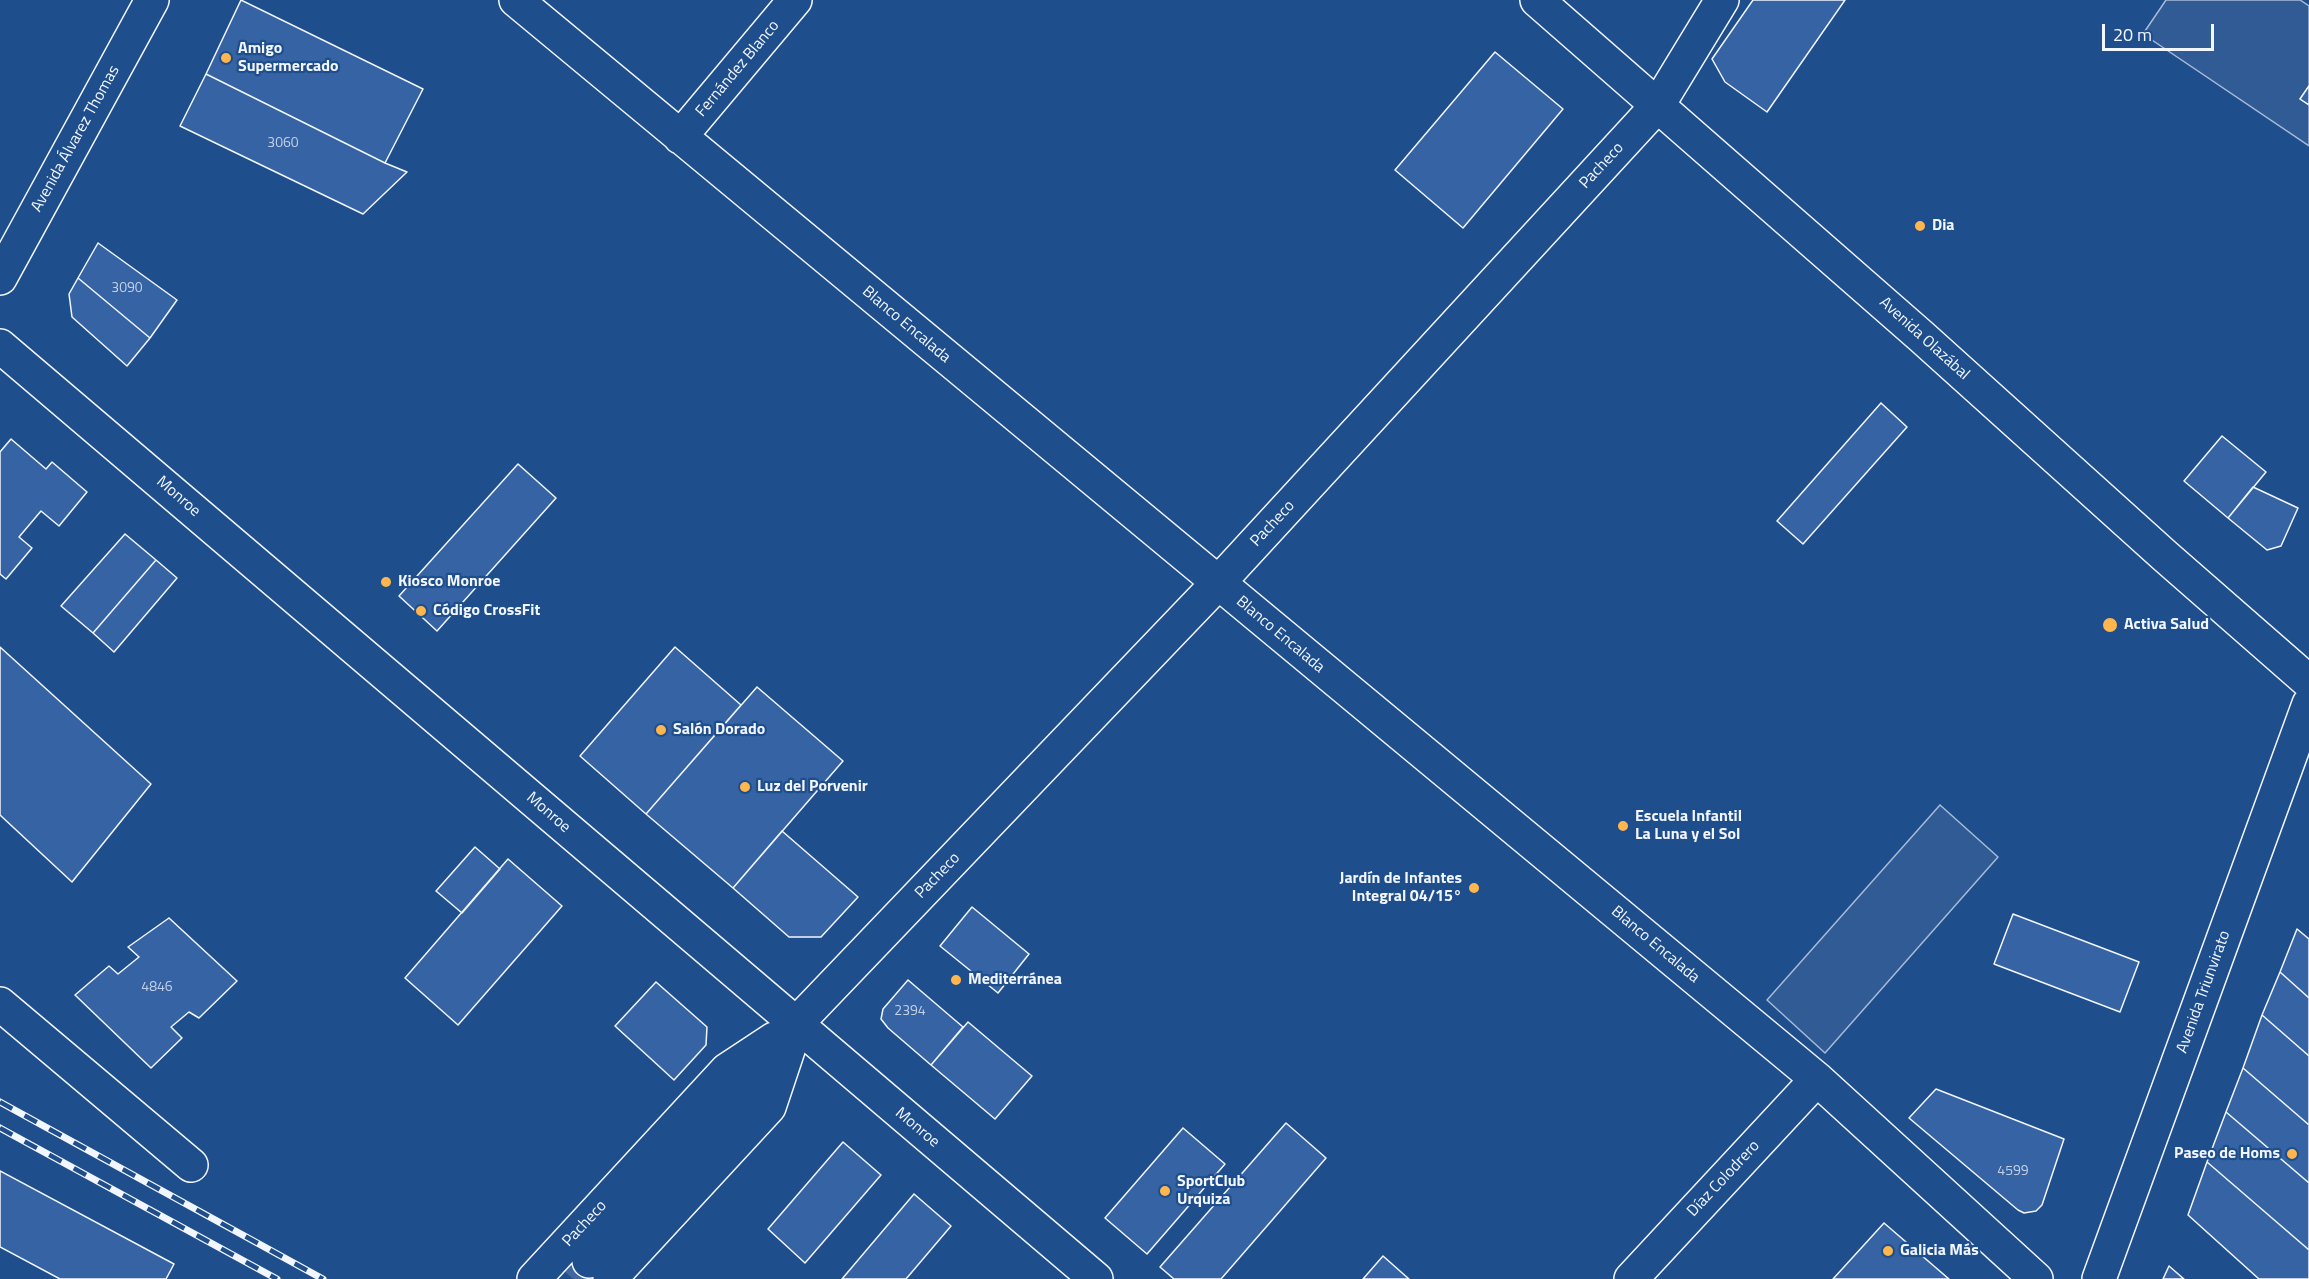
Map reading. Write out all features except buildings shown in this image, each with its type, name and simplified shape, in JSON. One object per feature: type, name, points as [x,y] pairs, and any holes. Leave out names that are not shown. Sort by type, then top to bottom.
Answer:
[{"type":"street","name":"Avenida Álvarez Thomas","points":[[0,278],[152,0]]},
{"type":"street","name":"Blanco Encalada","points":[[516,0],[1816,1079],[2036,1279]]},
{"type":"street","name":"Fernández Blanco","points":[[680,137],[795,0]]},
{"type":"street","name":"Avenida Olazábal","points":[[1537,0],[1923,337],[2165,556],[2309,682]]},
{"type":"street","name":"Pacheco","points":[[534,1279],[727,1070],[795,1025],[1218,583],[1658,105],[1722,0]]},
{"type":"street","name":"Monroe","points":[[0,346],[1096,1279]]},
{"type":"street","name":"Avenida Triunvirato","points":[[2099,1279],[2309,704]]},
{"type":"street","points":[[0,1004],[191,1165]]},
{"type":"street","name":"Pacheco","points":[[600,1270],[769,1107],[795,1025]]},
{"type":"street","name":"Díaz Colodrero","points":[[1631,1279],[1816,1079]]},
{"type":"shaded area","points":[[2166,0],[2300,0],[2309,6],[2309,86],[2300,99],[2309,105],[2309,146],[2143,34]]},
{"type":"shaded area","points":[[1940,805],[1998,857],[1825,1053],[1767,1000]]},
{"type":"tunnel","points":[[573,1279],[589,1261]]},
{"type":"railway","points":[[0,1102],[323,1279]]},
{"type":"railway","points":[[0,1128],[277,1279]]},
{"type":"place","name":"Amigo Supermercado","points":[[226,58]]},
{"type":"place","name":"Dia","points":[[1920,226]]},
{"type":"place","name":"Kiosco Monroe","points":[[386,582]]},
{"type":"place","name":"Código CrossFit","points":[[421,611]]},
{"type":"place","name":"Activa Salud","points":[[2110,625]]},
{"type":"place","name":"Salón Dorado","points":[[661,730]]},
{"type":"place","name":"Luz del Porvenir","points":[[745,787]]},
{"type":"place","name":"Escuela Infantil La Luna y el Sol","points":[[1623,826]]},
{"type":"place","name":"Jardín de Infantes Integral 04/15°","points":[[1474,888]]},
{"type":"place","name":"Mediterránea","points":[[956,980]]},
{"type":"place","name":"Paseo de Homs","points":[[2292,1154]]},
{"type":"place","name":"SportClub Urquiza","points":[[1165,1191]]},
{"type":"place","name":"Galicia Más","points":[[1888,1251]]}]
